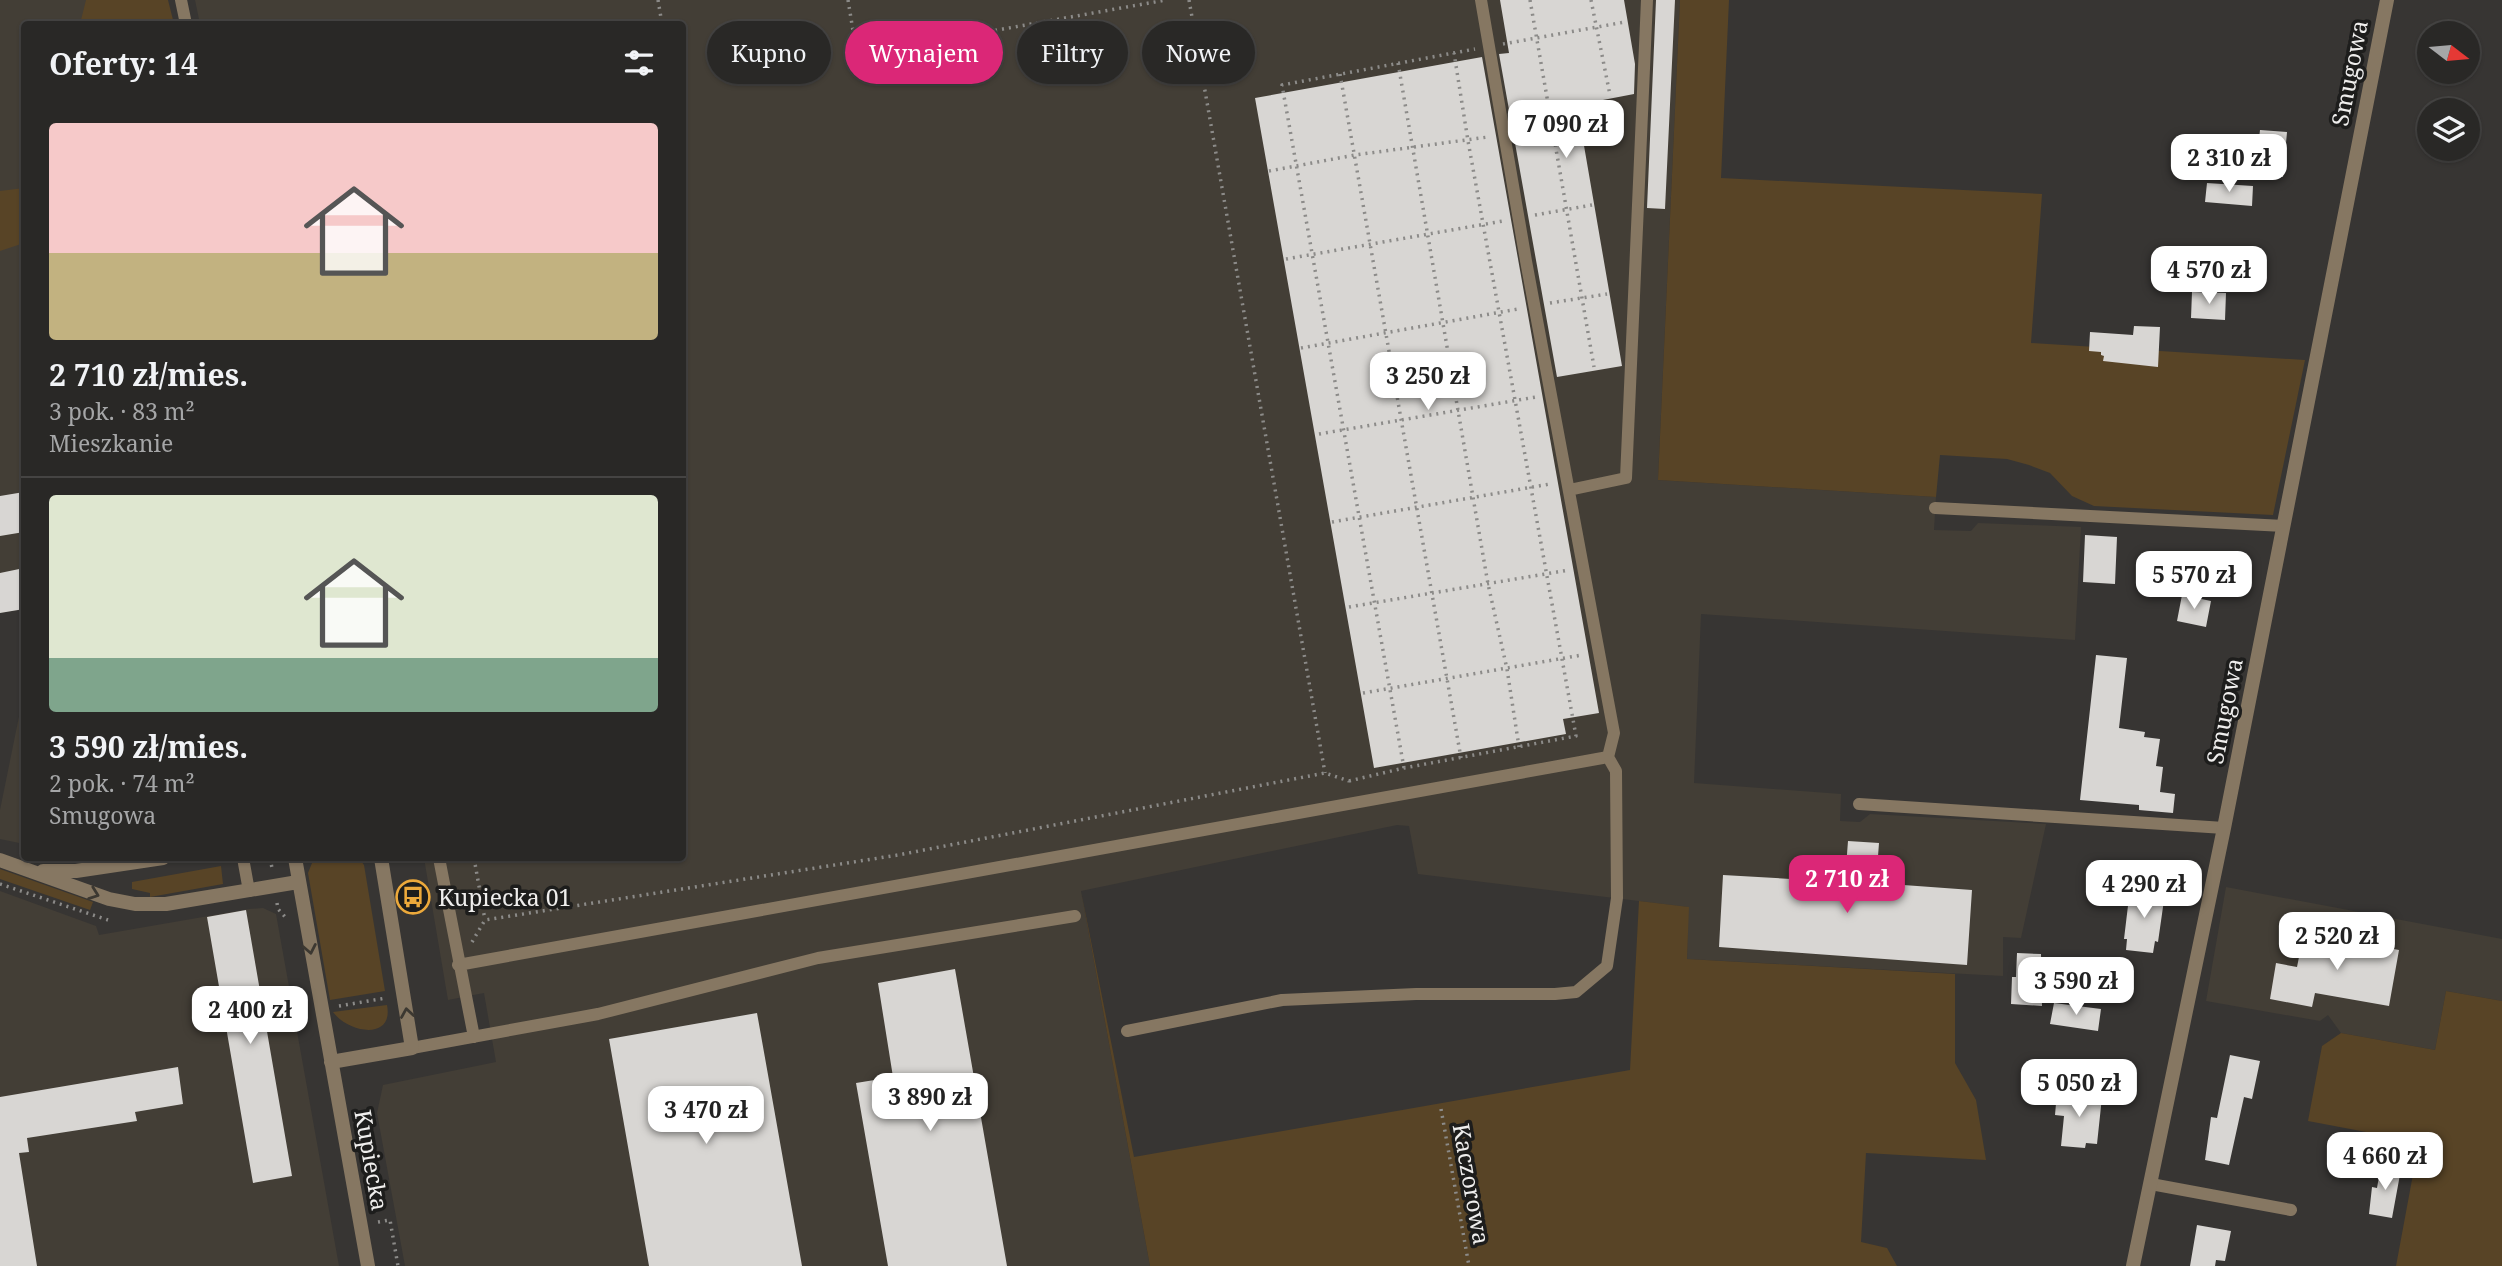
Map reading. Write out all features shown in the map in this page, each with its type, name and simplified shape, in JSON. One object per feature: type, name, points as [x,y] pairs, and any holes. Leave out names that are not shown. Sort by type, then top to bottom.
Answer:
[{"type":"street","name":"Smugowa","points":[[2133,1266],[2224,828],[2387,0]]},
{"type":"street","points":[[0,860],[109,899],[135,904],[166,904],[298,882]]},
{"type":"street","points":[[30,871],[76,871],[143,861]]},
{"type":"street","name":"Kupiecka","points":[[295,861],[368,1266]]},
{"type":"street","points":[[331,1062],[412,1048],[381,861]]},
{"type":"lane","points":[[181,0],[185,21]]},
{"type":"lane","points":[[1127,1031],[1282,1000],[1416,994],[1576,992],[1607,966],[1617,898],[1616,771],[1608,757],[1614,733],[1481,0]]},
{"type":"lane","points":[[1569,490],[1626,478],[1647,0]]},
{"type":"lane","points":[[1935,508],[2284,526]]},
{"type":"lane","points":[[458,965],[1608,757]]},
{"type":"lane","points":[[1858,804],[2224,828]]},
{"type":"lane","points":[[244,861],[249,891]]},
{"type":"lane","points":[[440,861],[474,1037]]},
{"type":"lane","points":[[412,1048],[598,1014],[818,958],[1075,916]]},
{"type":"lane","points":[[2151,1184],[2291,1210]]},
{"type":"path","points":[[658,0],[662,21]]},
{"type":"path","points":[[848,0],[857,55],[1166,0]]},
{"type":"path","points":[[1189,0],[1325,773]]},
{"type":"path","points":[[1530,0],[1594,367]]},
{"type":"path","points":[[1591,0],[1610,95]]},
{"type":"path","points":[[1404,768],[1282,85],[1625,22]]},
{"type":"path","points":[[485,920],[898,855],[1325,773],[1349,781],[1576,736],[1454,52]]},
{"type":"path","points":[[1398,62],[1488,584],[1507,669],[1519,747]]},
{"type":"path","points":[[1340,74],[1461,758]]},
{"type":"path","points":[[1269,171],[1355,155],[1468,141],[1576,122]]},
{"type":"path","points":[[1286,259],[1592,205]]},
{"type":"path","points":[[1301,348],[1607,293]]},
{"type":"path","points":[[1318,434],[1552,394]]},
{"type":"path","points":[[1332,522],[1552,483],[1563,457]]},
{"type":"path","points":[[1349,607],[1582,568]]},
{"type":"path","points":[[1363,693],[1598,652]]},
{"type":"path","points":[[1349,781],[1352,791],[1367,802]]},
{"type":"path","points":[[458,965],[485,920],[475,861]]},
{"type":"path","points":[[0,884],[108,920]]},
{"type":"path","name":"Kaczorowa","points":[[1441,1109],[1469,1266]]},
{"type":"shaded area","points":[[0,0],[150,0],[154,21],[21,21],[21,610],[0,613]]},
{"type":"shaded area","points":[[86,0],[168,0],[173,21],[81,21]]},
{"type":"shaded area","points":[[195,0],[1680,0],[1658,480],[1936,497],[1934,530],[1971,531],[1978,523],[2081,527],[2075,640],[1701,614],[1694,783],[1841,794],[1840,821],[1860,822],[1870,814],[2046,824],[2021,938],[2003,937],[2003,976],[1687,959],[1688,907],[1418,874],[1409,826],[1397,825],[1081,891],[1150,1266],[405,1266],[377,1113],[383,1085],[496,1062],[484,993],[448,1000],[425,861],[686,861],[686,21],[199,21]]},
{"type":"shaded area","points":[[1680,0],[1729,0],[1721,178],[2042,194],[2031,343],[2305,360],[2273,515],[2094,506],[2072,496],[2050,473],[2029,465],[2007,459],[1940,455],[1936,497],[1658,480]]},
{"type":"shaded area","points":[[21,188],[21,244],[0,251],[0,191]]},
{"type":"shaded area","points":[[21,707],[21,843],[0,839],[0,810]]},
{"type":"shaded area","points":[[313,861],[361,861],[364,865],[385,991],[330,1000],[308,873]]},
{"type":"shaded area","points":[[221,866],[223,884],[150,897],[150,893],[132,889],[132,882]]},
{"type":"shaded area","points":[[0,869],[93,902],[90,910],[0,879]]},
{"type":"shaded area","points":[[2226,887],[2502,939],[2502,1001],[2446,991],[2435,1050],[2341,1033],[2328,1015],[2320,1021],[2206,1001]]},
{"type":"shaded area","points":[[0,891],[96,926],[99,935],[249,909],[263,908],[276,914],[339,1266],[0,1266]]},
{"type":"shaded area","points":[[1081,891],[1134,1157],[1630,1070],[1639,901],[1689,907],[1687,959],[1955,974],[1955,1063],[1976,1100],[1986,1160],[1866,1153],[1861,1242],[1887,1248],[1897,1266],[1150,1266]]},
{"type":"shaded area","points":[[2446,991],[2502,1001],[2502,1266],[2396,1266],[2419,1142],[2308,1121],[2322,1046],[2341,1033],[2435,1050]]},
{"type":"shaded area","points":[[387,1005],[384,1024],[377,1029],[359,1029],[349,1025],[333,1012]]},
{"type":"building","points":[[1500,0],[1624,0],[1635,64],[1634,94],[1577,105],[1622,366],[1557,377],[1499,54],[1509,53]]},
{"type":"building","points":[[1656,0],[1675,0],[1665,209],[1647,208]]},
{"type":"building","points":[[1482,57],[1599,713],[1563,719],[1566,734],[1374,768],[1255,98]]},
{"type":"building","points":[[2260,130],[2287,132],[2283,177],[2255,175]]},
{"type":"building","points":[[2207,183],[2253,186],[2252,206],[2205,202]]},
{"type":"building","points":[[2192,292],[2226,293],[2225,320],[2191,318]]},
{"type":"building","points":[[2134,326],[2160,327],[2158,367],[2103,361],[2101,352],[2089,351],[2090,332],[2133,335]]},
{"type":"building","points":[[21,492],[21,532],[0,536],[0,496]]},
{"type":"building","points":[[2085,535],[2117,537],[2115,584],[2083,582]]},
{"type":"building","points":[[21,569],[21,610],[0,613],[0,573]]},
{"type":"building","points":[[2182,595],[2211,601],[2206,627],[2177,621]]},
{"type":"building","points":[[2096,655],[2127,658],[2119,728],[2145,732],[2144,737],[2160,739],[2156,766],[2163,767],[2160,792],[2175,794],[2173,813],[2139,810],[2139,805],[2080,800]]},
{"type":"building","points":[[1848,841],[1879,843],[1876,883],[1972,890],[1967,965],[1719,947],[1723,875],[1842,882]]},
{"type":"building","points":[[2130,889],[2165,893],[2158,942],[2155,941],[2153,953],[2126,950],[2127,939],[2124,939]]},
{"type":"building","points":[[246,910],[292,1176],[253,1183],[207,917]]},
{"type":"building","points":[[2304,932],[2399,950],[2389,1006],[2315,993],[2312,1007],[2270,999],[2276,963],[2297,967]]},
{"type":"building","points":[[2017,953],[2041,954],[2042,1006],[2011,1004],[2012,977],[2016,977]]},
{"type":"building","points":[[955,969],[1007,1266],[888,1266],[856,1083],[893,1077],[878,983]]},
{"type":"building","points":[[2054,1003],[2101,1009],[2098,1031],[2050,1024]]},
{"type":"building","points":[[757,1013],[802,1266],[649,1266],[609,1039]]},
{"type":"building","points":[[2230,1055],[2260,1061],[2252,1099],[2244,1097],[2229,1165],[2205,1160],[2211,1117],[2217,1118]]},
{"type":"building","points":[[178,1067],[183,1104],[135,1112],[137,1121],[27,1138],[29,1152],[19,1153],[37,1266],[0,1266],[0,1097]]},
{"type":"building","points":[[2057,1092],[2102,1097],[2097,1144],[2086,1143],[2085,1148],[2061,1146],[2064,1116],[2055,1115]]},
{"type":"building","points":[[2381,1165],[2401,1169],[2392,1218],[2369,1214],[2372,1187],[2377,1188]]},
{"type":"building","points":[[2197,1225],[2231,1231],[2225,1261],[2216,1260],[2215,1266],[2190,1266]]},
{"type":"place","name":"Kupiecka 01","points":[[413,897]]}]
